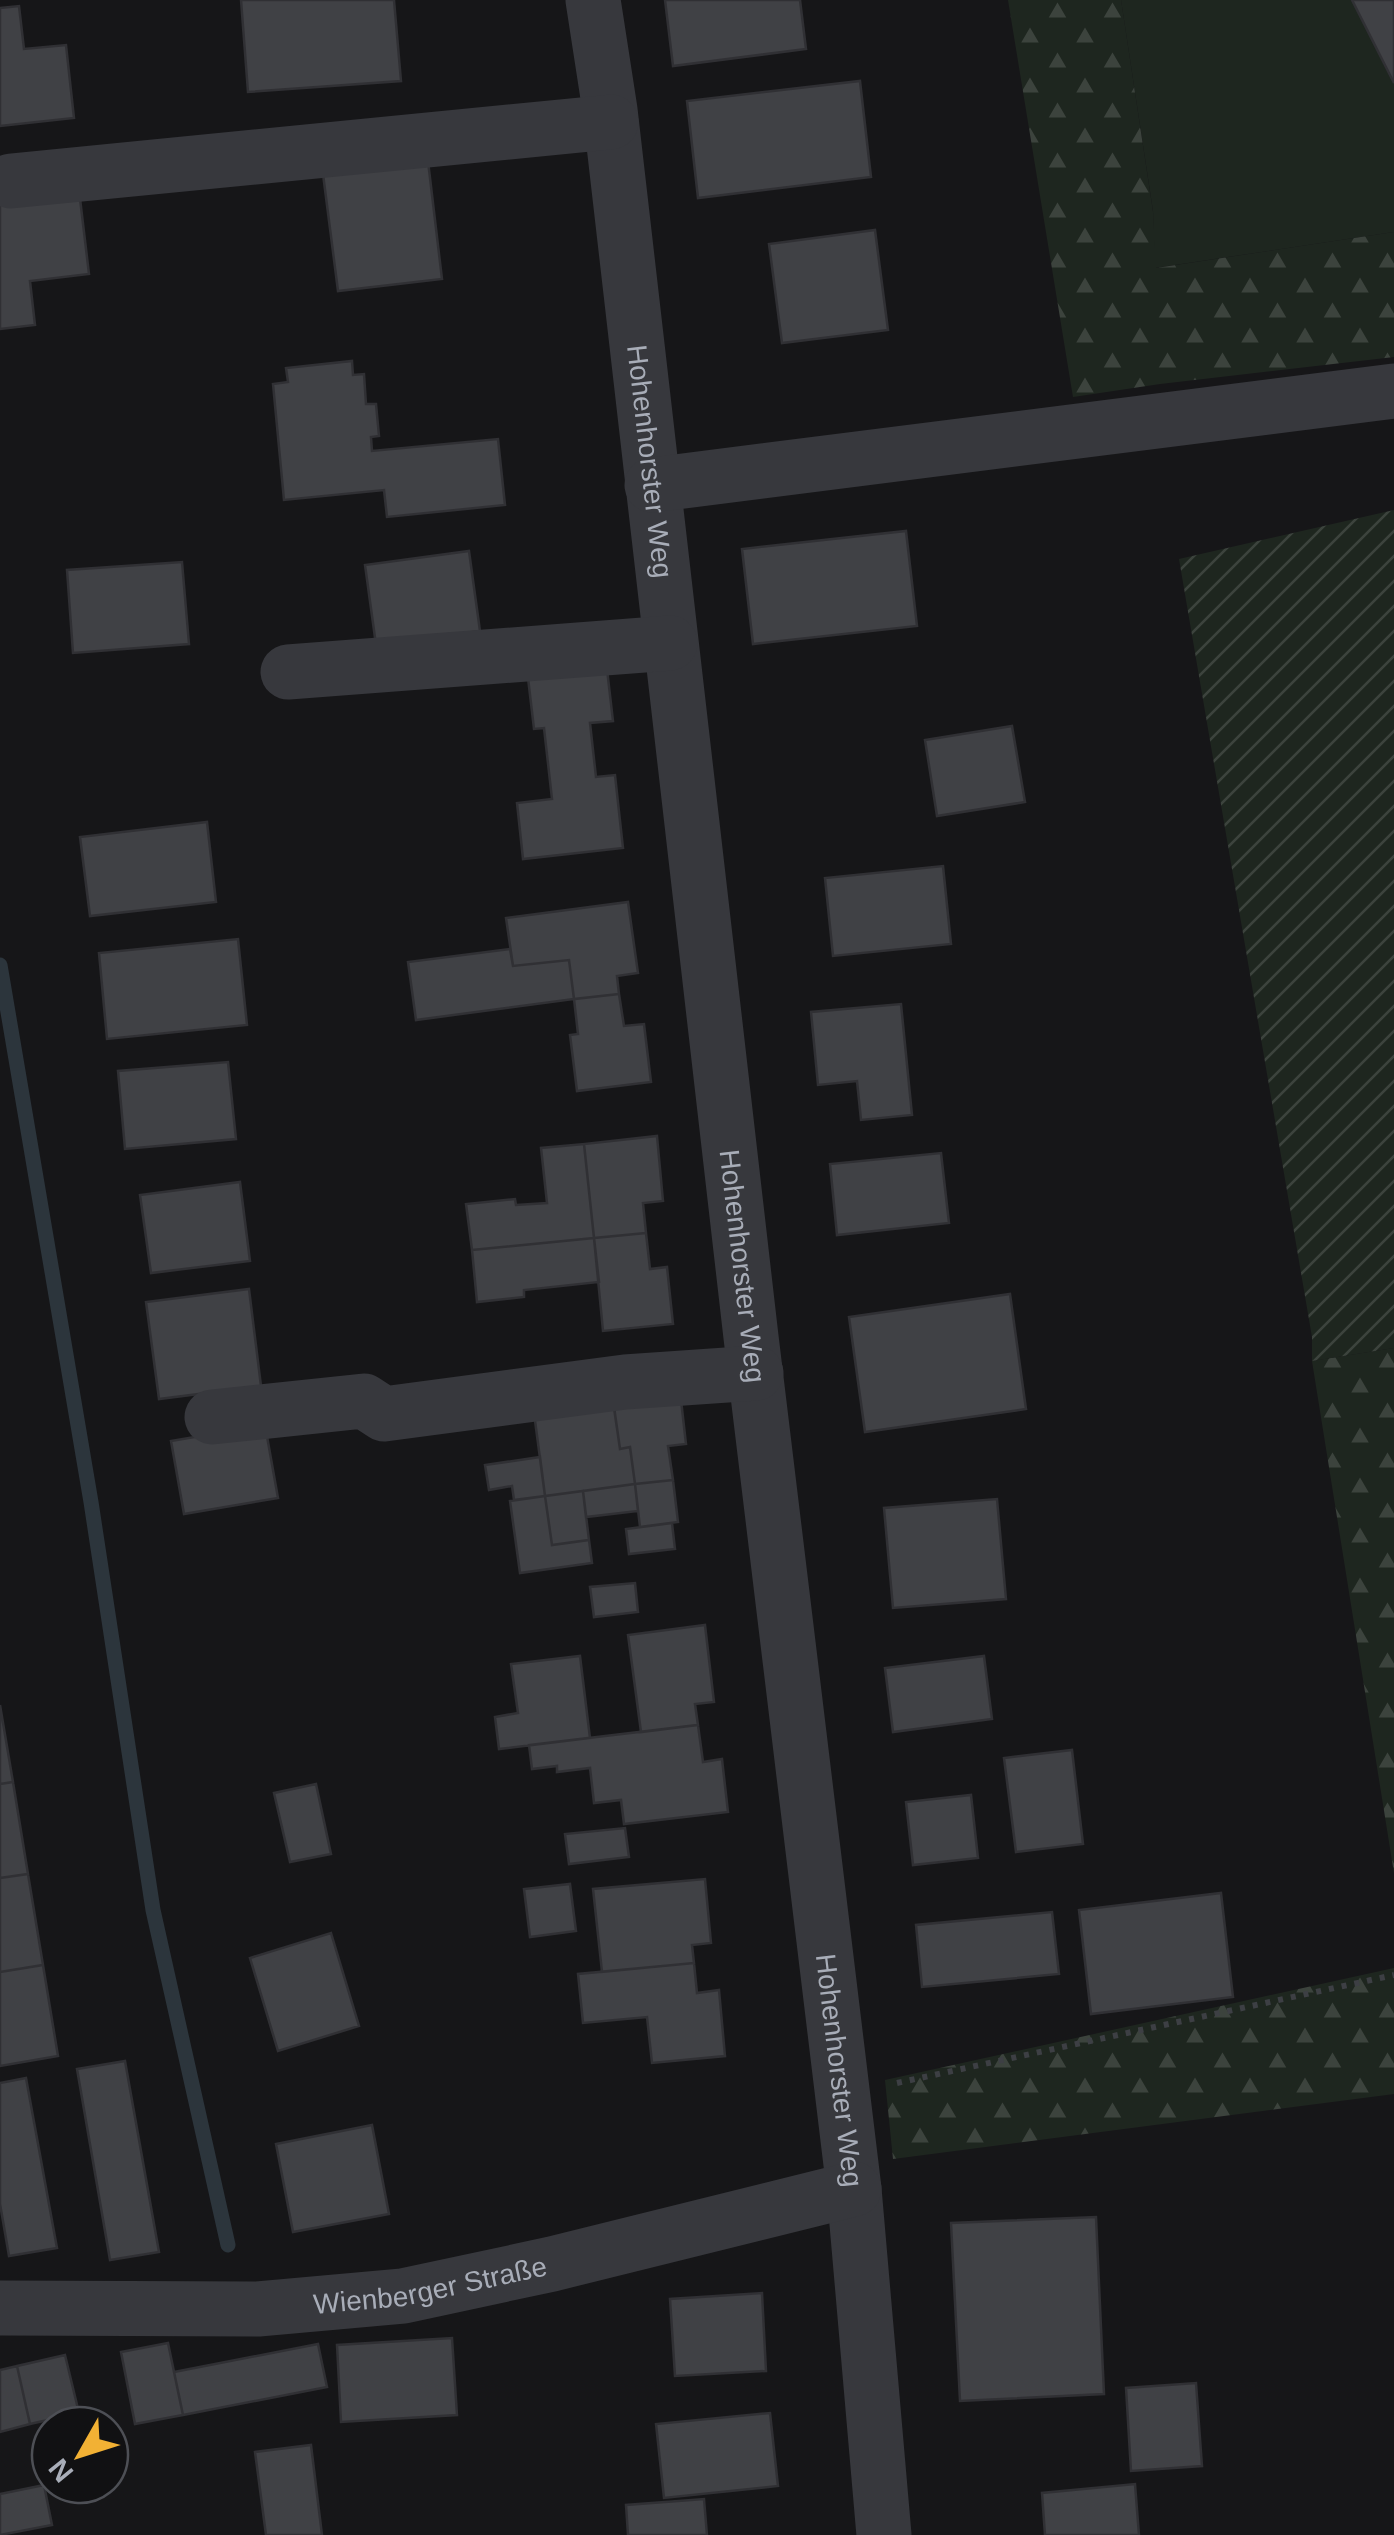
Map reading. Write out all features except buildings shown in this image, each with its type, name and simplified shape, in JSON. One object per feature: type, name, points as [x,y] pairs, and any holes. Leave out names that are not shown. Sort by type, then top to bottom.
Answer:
[{"type":"street","name":"Hohenhorster Weg","points":[[593,0],[854,2190],[884,2535]]},
{"type":"street","points":[[11,182],[610,122]]},
{"type":"street","points":[[652,486],[1394,391]]},
{"type":"street","points":[[288,672],[670,643]]},
{"type":"street","points":[[212,1417],[364,1401],[384,1414],[625,1382],[754,1355]]},
{"type":"street","name":"Wienberger Straße","points":[[0,2308],[258,2309],[403,2296],[854,2190]]},
{"type":"path","points":[[842,2095],[1394,1975]]},
{"type":"green space","points":[[1008,0],[1121,0],[1153,212],[1156,268],[1394,232],[1394,357],[1073,397]]},
{"type":"green space","points":[[1121,0],[1394,0],[1394,232],[1155,268],[1153,211]]},
{"type":"green space","points":[[1394,510],[1394,1348],[1312,1361],[1312,1337],[1179,559]]},
{"type":"green space","points":[[1394,1348],[1394,1873],[1312,1361]]},
{"type":"green space","points":[[1394,1968],[1394,2094],[893,2159],[885,2080]]},
{"type":"waterway","points":[[0,965],[91,1502],[153,1910],[228,2245]]}]
